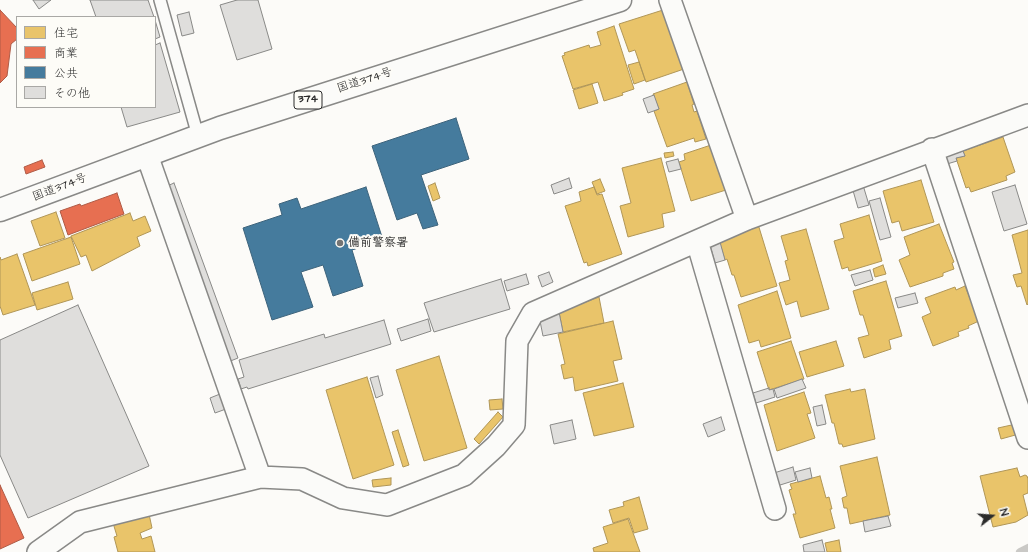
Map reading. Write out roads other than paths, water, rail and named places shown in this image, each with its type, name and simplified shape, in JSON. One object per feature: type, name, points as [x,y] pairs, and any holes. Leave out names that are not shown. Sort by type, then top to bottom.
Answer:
[{"type":"highway","name":"国道374号","points":[[0,210],[198,136],[620,0]]},
{"type":"street","points":[[670,0],[747,219]]},
{"type":"street","points":[[38,552],[80,522],[260,477],[302,479],[343,498],[387,505],[464,475],[496,446],[514,425],[517,341],[533,313],[747,219],[1028,115]]},
{"type":"street","points":[[932,150],[1028,438]]},
{"type":"street","points":[[147,155],[260,477]]},
{"type":"street","points":[[697,241],[775,509]]},
{"type":"lane","points":[[160,0],[198,136]]},
{"type":"waterway","points":[[1020,552],[1028,548]]},
{"type":"place","name":"備前警察署","points":[[340,243]]}]
